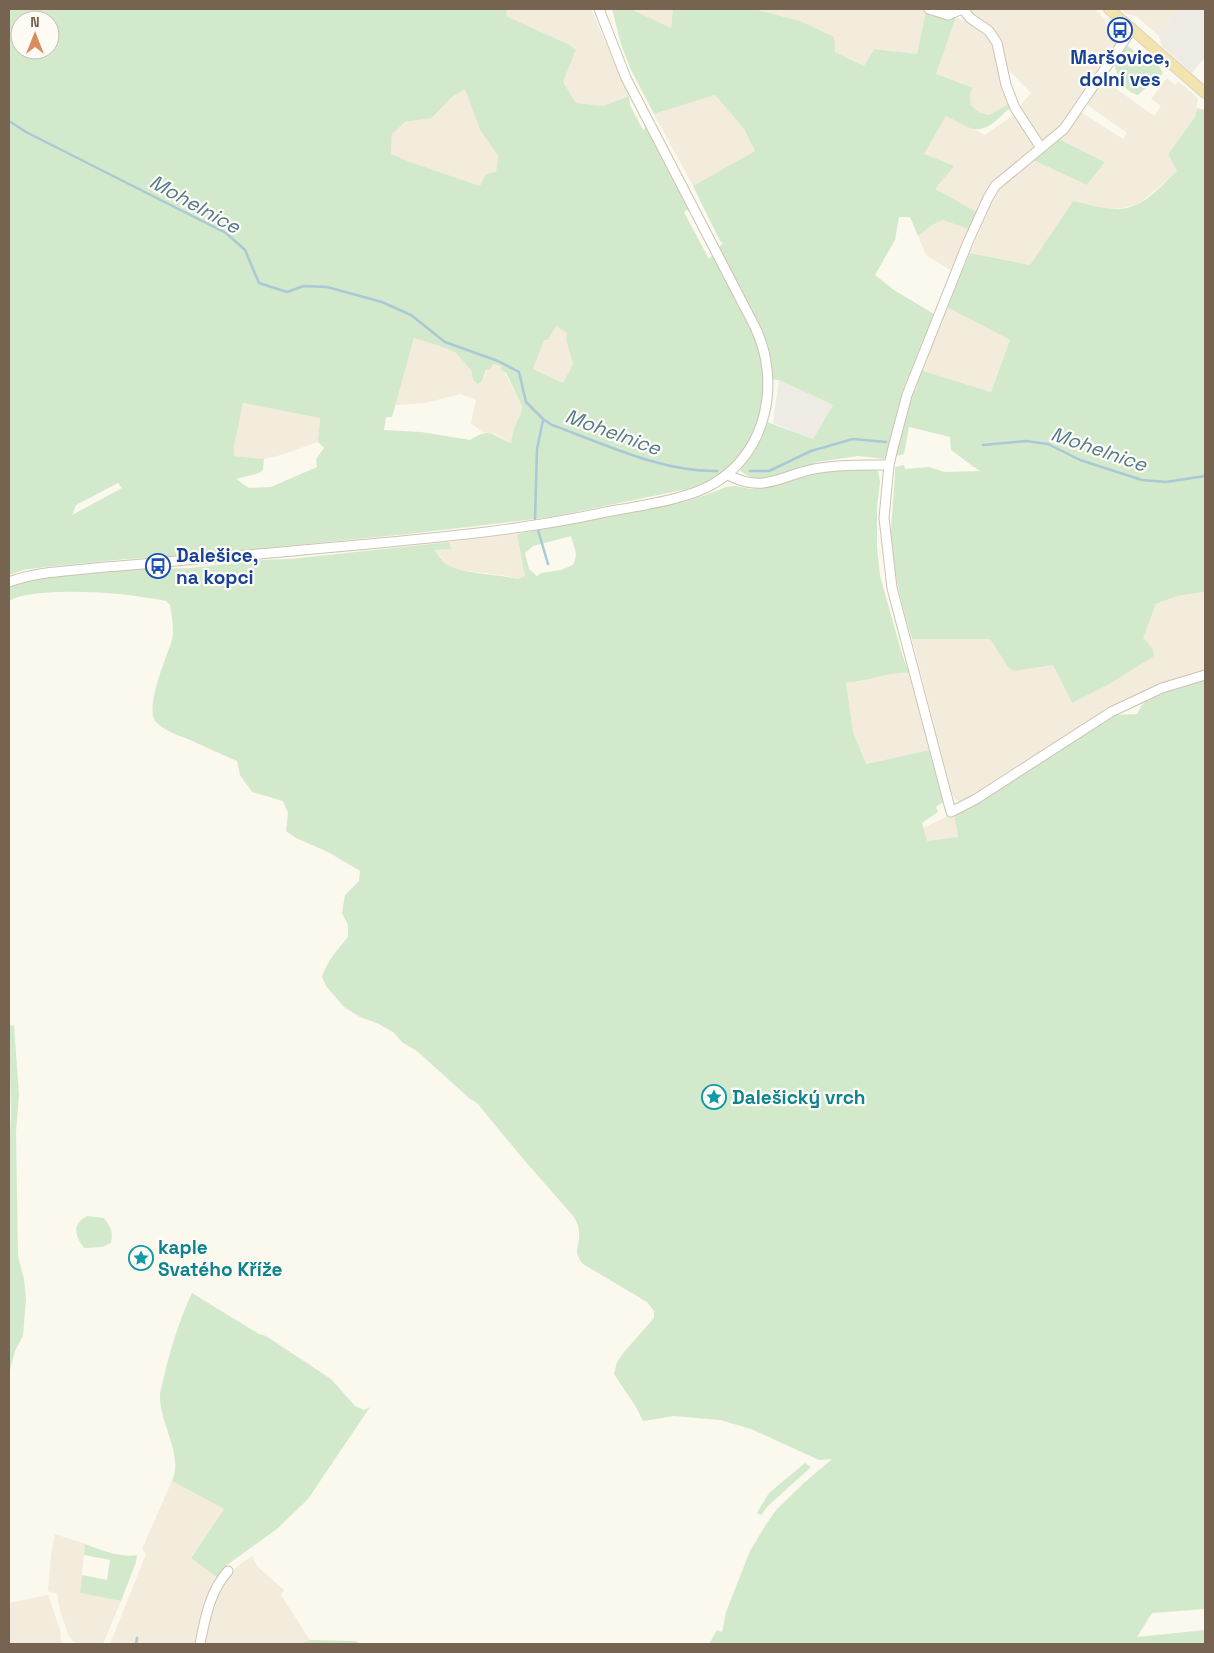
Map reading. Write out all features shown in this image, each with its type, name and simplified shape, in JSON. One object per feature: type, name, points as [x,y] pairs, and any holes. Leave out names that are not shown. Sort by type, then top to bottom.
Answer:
[{"type":"main road","points":[[1109,9],[1205,93]]},
{"type":"street","points":[[9,582],[42,574],[123,565],[195,560],[518,528],[568,520],[676,497],[711,486],[728,475],[747,452],[763,422],[767,404],[768,384],[765,351],[755,326],[626,78],[599,9]]},
{"type":"street","points":[[929,9],[948,15],[962,9],[970,18],[989,31],[996,43],[1006,85],[1015,108],[1040,148]]},
{"type":"street","points":[[1132,29],[1064,129],[995,186],[988,198],[968,242],[907,395],[889,465],[884,518],[892,588],[951,812],[976,800],[1111,712],[1162,688],[1205,675]]},
{"type":"street","points":[[728,475],[740,481],[766,483],[818,468],[850,464],[889,465]]},
{"type":"street","points":[[200,1644],[213,1593],[219,1581],[228,1571]]},
{"type":"shaded area","points":[[507,9],[591,9],[629,96],[603,106],[576,103],[563,82],[576,50],[570,45],[505,16]]},
{"type":"shaded area","points":[[631,9],[673,9],[671,28]]},
{"type":"shaded area","points":[[754,9],[918,9],[926,11],[917,54],[874,49],[864,66],[835,52],[800,21]]},
{"type":"shaded area","points":[[968,9],[1095,9],[1105,19],[1106,25],[1122,39],[1060,128],[1040,142],[1019,107],[1031,93],[1006,67],[997,35]]},
{"type":"shaded area","points":[[1120,9],[1180,9],[1159,36],[1136,16],[1126,14]]},
{"type":"shaded area","points":[[1180,9],[1205,9],[1205,57],[1192,73],[1162,46],[1159,36]]},
{"type":"shaded area","points":[[956,17],[984,31],[995,44],[1009,104],[989,115],[980,113],[971,105],[970,94],[936,74]]},
{"type":"shaded area","points":[[1167,78],[1175,85],[1178,81],[1198,98],[1195,117],[1168,154],[1177,171],[1137,205],[1107,209],[1073,201],[1030,265],[970,253],[1003,183],[1033,160],[1087,185],[1105,162],[1059,139],[1081,112],[1123,139],[1127,133],[1086,104],[1104,80],[1154,116],[1161,106],[1151,99]]},
{"type":"shaded area","points":[[465,88],[480,130],[498,156],[496,172],[480,186],[391,154],[392,134],[405,122],[432,118],[452,97]]},
{"type":"shaded area","points":[[715,95],[744,129],[755,151],[693,186],[654,114]]},
{"type":"shaded area","points":[[1015,114],[1034,148],[997,178],[977,212],[934,189],[924,154],[946,115],[985,135]]},
{"type":"shaded area","points":[[943,220],[968,229],[952,271],[926,255],[918,236],[932,225]]},
{"type":"shaded area","points":[[947,307],[1010,340],[991,392],[920,370]]},
{"type":"shaded area","points":[[556,326],[568,333],[566,340],[573,364],[563,383],[533,369],[544,339],[548,340]]},
{"type":"shaded area","points":[[414,338],[456,353],[471,370],[473,380],[482,381],[487,370],[493,364],[501,366],[522,406],[511,443],[496,434],[482,432],[471,423],[476,400],[461,394],[425,403],[395,405]]},
{"type":"shaded area","points":[[779,380],[833,405],[813,439],[773,423]]},
{"type":"shaded area","points":[[243,403],[320,418],[318,442],[264,459],[234,456],[234,446]]},
{"type":"shaded area","points":[[517,534],[525,576],[518,579],[455,569],[446,564],[435,550],[450,549],[449,542]]},
{"type":"shaded area","points":[[1205,592],[1205,671],[1164,684],[963,802],[957,801],[952,794],[912,639],[990,639],[1008,667],[1053,665],[1072,703],[1108,685],[1153,656],[1142,639],[1156,604],[1177,596]]},
{"type":"shaded area","points":[[899,672],[909,673],[929,750],[865,764],[853,732],[846,682],[858,682]]},
{"type":"shaded area","points":[[954,813],[958,837],[927,842],[923,828]]},
{"type":"shaded area","points":[[172,1481],[224,1509],[191,1557],[218,1578],[197,1644],[110,1644],[146,1554],[142,1549]]},
{"type":"shaded area","points":[[55,1534],[85,1544],[80,1593],[121,1601],[103,1644],[78,1644],[73,1641],[69,1636],[60,1611],[57,1594],[48,1591]]},
{"type":"shaded area","points":[[252,1556],[258,1567],[284,1590],[281,1595],[310,1640],[300,1644],[203,1644],[218,1592],[226,1578],[239,1565]]},
{"type":"shaded area","points":[[48,1595],[60,1630],[61,1644],[14,1644],[9,1642],[9,1603]]},
{"type":"green space","points":[[9,9],[507,9],[506,16],[570,45],[576,50],[563,82],[576,103],[603,106],[629,96],[630,105],[643,130],[646,127],[689,209],[684,212],[709,259],[723,243],[720,241],[693,186],[755,151],[744,129],[715,95],[654,114],[630,68],[621,44],[612,9],[631,9],[671,28],[673,9],[754,9],[800,21],[834,37],[835,52],[864,66],[874,49],[917,54],[926,11],[948,17],[956,17],[936,74],[973,88],[970,94],[971,105],[980,113],[989,115],[1009,104],[1010,108],[990,125],[980,129],[968,127],[946,116],[924,154],[954,166],[935,189],[977,212],[968,229],[943,220],[932,225],[918,236],[910,217],[899,217],[895,240],[875,275],[894,290],[934,314],[904,388],[916,390],[920,370],[991,392],[1010,340],[947,307],[970,253],[1030,265],[1073,201],[1097,207],[1122,209],[1143,201],[1177,171],[1168,154],[1195,117],[1197,108],[1205,110],[1205,592],[1177,596],[1156,604],[1143,638],[1152,648],[1154,656],[1108,685],[1072,703],[1053,665],[1014,671],[1008,667],[990,639],[912,639],[899,589],[892,550],[891,528],[895,467],[904,465],[905,469],[929,467],[944,472],[981,471],[951,450],[950,437],[909,427],[904,454],[884,459],[858,456],[817,462],[775,478],[760,479],[743,473],[732,463],[713,480],[687,489],[552,517],[408,534],[23,570],[9,575]],"holes":[[[465,89],[480,130],[498,156],[496,172],[486,174],[480,186],[391,154],[392,134],[405,122],[432,118],[452,97]],[[556,326],[567,333],[566,340],[573,364],[563,383],[533,369],[544,340],[548,340]],[[414,338],[456,353],[471,370],[473,380],[478,384],[482,381],[486,370],[490,369],[493,364],[501,366],[501,370],[506,373],[522,406],[511,443],[488,433],[470,440],[421,432],[384,430],[386,417],[392,417]],[[765,379],[779,380],[833,405],[813,439],[759,419]],[[243,403],[320,418],[318,442],[324,448],[316,459],[317,467],[271,487],[249,488],[236,479],[259,473],[263,470],[264,459],[234,456],[234,446]],[[118,483],[122,488],[72,515],[76,505]]]},
{"type":"green space","points":[[1128,46],[1145,59],[1159,66],[1163,73],[1138,95],[1125,87],[1119,78],[1114,64],[1121,50]]},
{"type":"green space","points":[[1059,139],[1105,162],[1087,185],[1033,160]]},
{"type":"green space","points":[[858,467],[878,471],[880,482],[877,508],[877,548],[880,576],[909,673],[846,682],[853,732],[866,764],[929,750],[943,802],[936,807],[938,812],[922,823],[927,841],[958,837],[954,813],[979,802],[1013,777],[1115,715],[1137,714],[1141,706],[1155,695],[1205,678],[1205,1609],[1152,1613],[1137,1637],[1205,1630],[1205,1644],[709,1644],[717,1630],[722,1632],[726,1612],[750,1551],[765,1526],[776,1510],[832,1459],[819,1460],[751,1429],[720,1420],[674,1416],[643,1421],[614,1374],[617,1362],[654,1318],[654,1311],[647,1302],[583,1264],[577,1252],[579,1231],[574,1217],[477,1103],[417,1051],[403,1043],[393,1032],[360,1017],[344,1007],[326,986],[322,977],[324,971],[348,937],[348,925],[342,913],[345,895],[359,881],[360,871],[286,831],[288,813],[283,801],[252,792],[240,775],[237,761],[167,731],[153,717],[157,684],[173,634],[170,605],[166,601],[85,592],[33,594],[9,601],[9,586],[26,579],[106,570],[191,568],[255,560],[290,559],[449,542],[451,549],[435,550],[445,563],[451,567],[469,572],[518,579],[525,576],[517,534],[683,502],[726,487],[735,486],[751,489],[812,474]],"holes":[[[571,536],[576,554],[573,565],[561,570],[541,573],[537,576],[529,569],[525,553],[533,546]]]},
{"type":"green space","points":[[14,1025],[19,1095],[16,1132],[18,1256],[24,1279],[26,1299],[23,1336],[15,1351],[9,1374],[9,1160],[11,1113],[9,1026]]},
{"type":"green space","points":[[87,1216],[104,1218],[111,1230],[111,1243],[103,1247],[84,1248],[78,1239],[76,1230],[82,1219]]},
{"type":"green space","points":[[192,1293],[259,1334],[266,1336],[331,1379],[355,1406],[364,1410],[370,1407],[308,1499],[277,1529],[227,1565],[218,1578],[191,1558],[224,1509],[172,1481],[175,1461],[161,1406],[160,1392],[168,1359],[179,1324]]},
{"type":"green space","points":[[805,1463],[811,1467],[768,1506],[761,1515],[757,1513],[769,1493]]},
{"type":"green space","points":[[85,1544],[117,1554],[137,1555],[121,1601],[80,1593],[82,1575],[107,1580],[110,1560],[84,1555]]},
{"type":"green space","points":[[310,1640],[355,1641],[361,1644],[300,1644]]},
{"type":"waterway","name":"Mohelnice","points":[[9,121],[26,132],[226,233],[245,250],[259,283],[287,292],[304,286],[327,287],[382,302],[411,315],[445,342],[498,361],[519,372],[526,402],[552,425],[633,456],[654,462],[675,467],[717,471]]},
{"type":"waterway","points":[[535,520],[537,449],[543,420]]},
{"type":"waterway","name":"Mohelnice","points":[[750,471],[769,471],[811,451],[853,439],[886,442]]},
{"type":"waterway","name":"Mohelnice","points":[[983,445],[1026,441],[1048,444],[1080,460],[1142,480],[1166,482],[1205,476]]},
{"type":"waterway","points":[[538,530],[548,564]]},
{"type":"waterway","points":[[136,1644],[137,1638]]},
{"type":"place","name":"Maršovice, dolní ves","points":[[1120,30]]},
{"type":"place","name":"Dalešice, na kopci","points":[[158,566]]},
{"type":"place","name":"Dalešický vrch","points":[[714,1097]]},
{"type":"place","name":"kaple Svatého Kříže","points":[[141,1258]]}]
